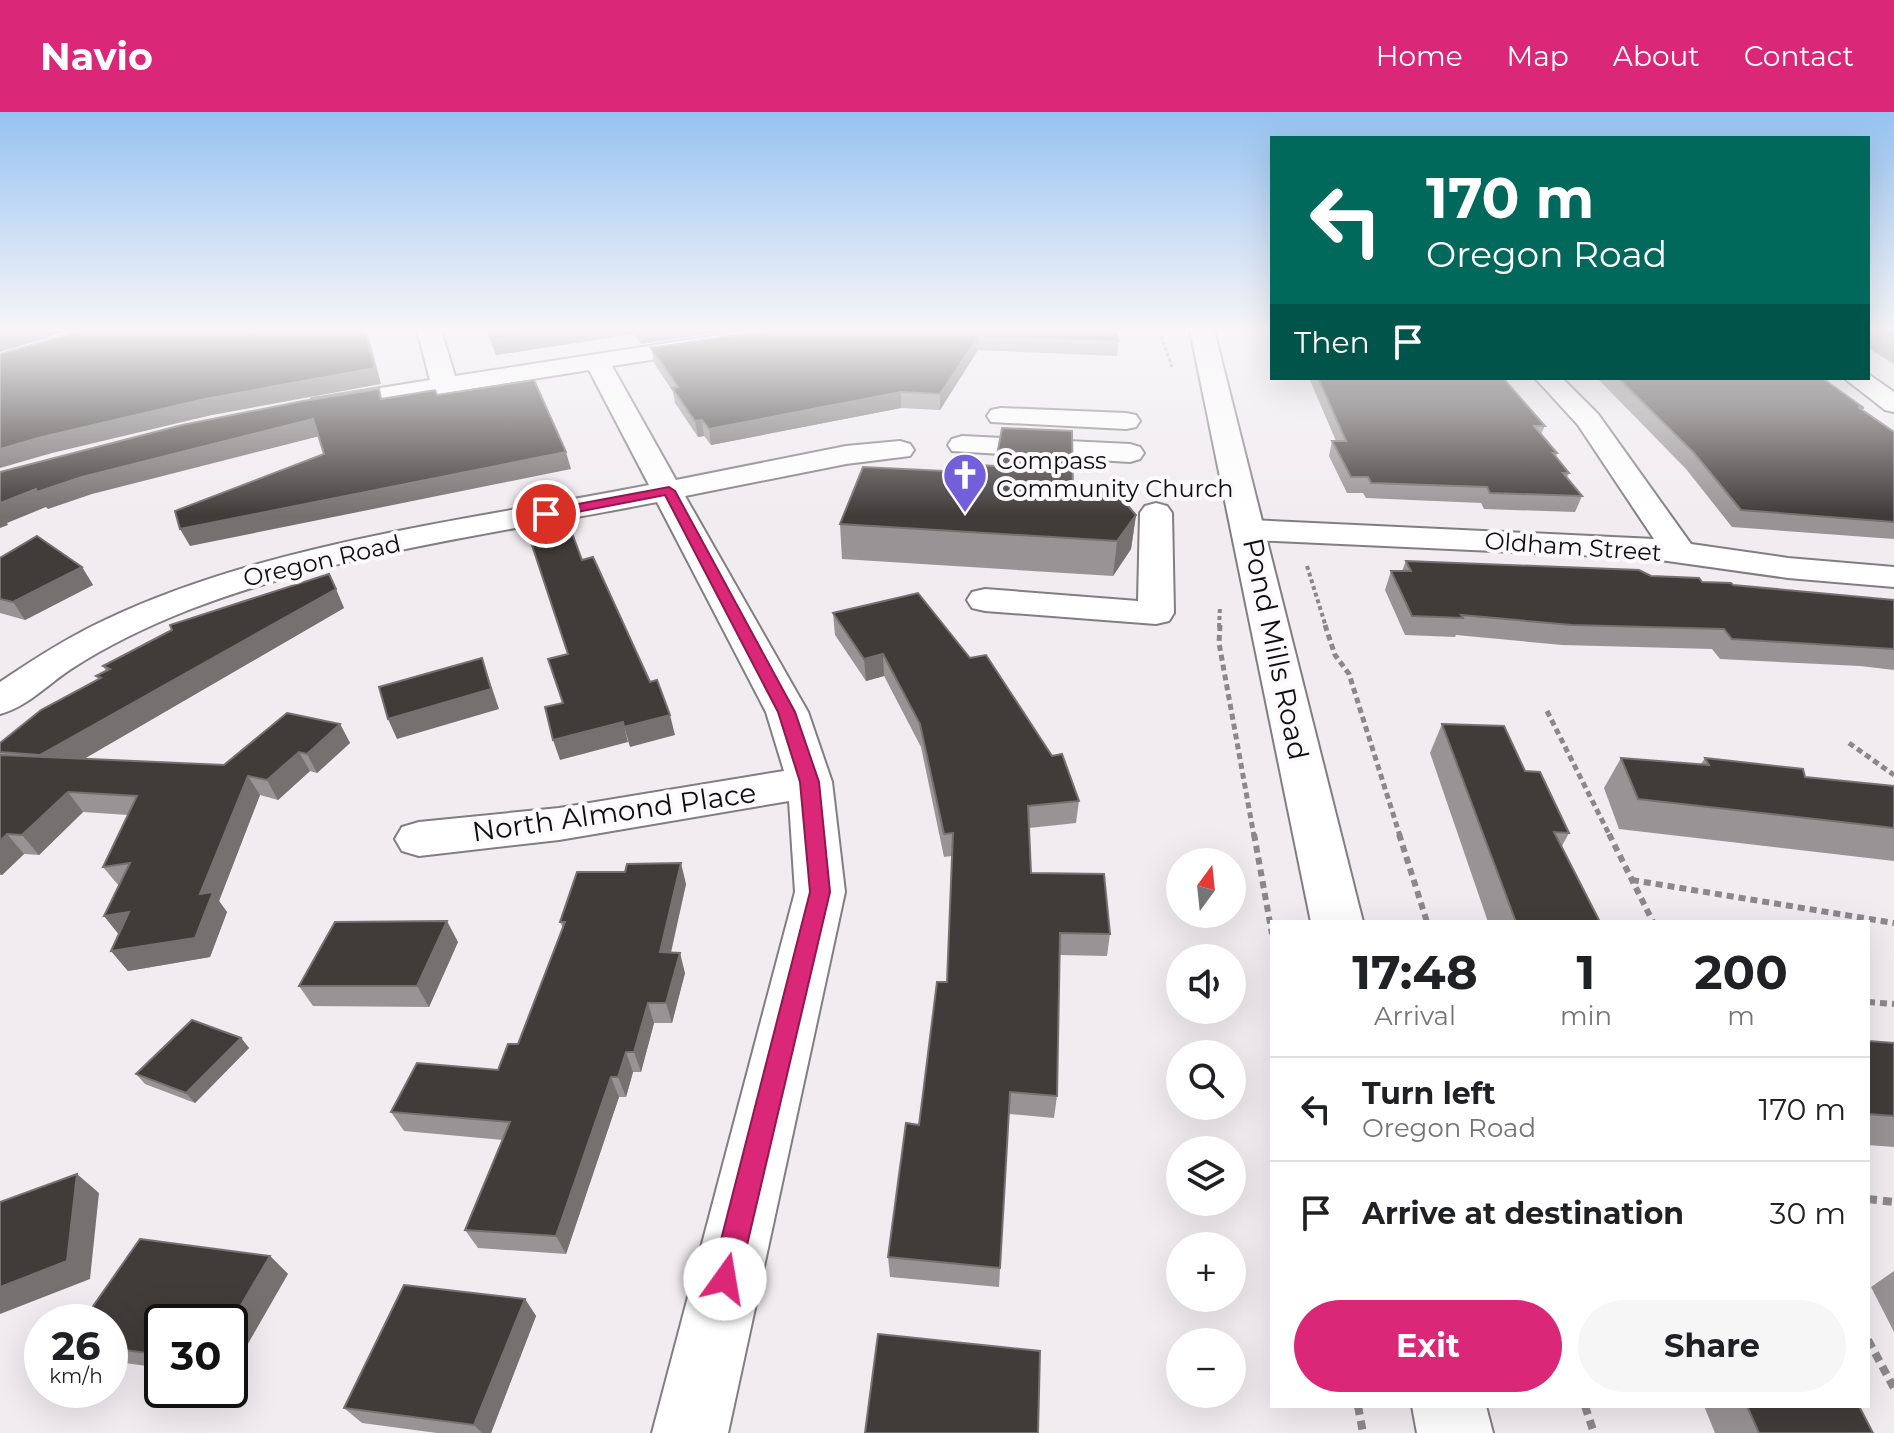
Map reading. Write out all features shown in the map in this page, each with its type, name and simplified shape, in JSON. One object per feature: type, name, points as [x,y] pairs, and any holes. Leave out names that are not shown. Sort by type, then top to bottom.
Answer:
[{"type":"street","points":[[288,410],[398,392]]},
{"type":"street","points":[[614,392],[787,712],[810,782],[820,892],[690,1433]]},
{"type":"street","name":"Pond Mills Road","points":[[1217,392],[1251,530],[1337,920]]},
{"type":"street","points":[[1561,392],[1588,420],[1681,554]]},
{"type":"street","points":[[1876,392],[1894,404]]},
{"type":"street","points":[[1001,416],[1126,421]]},
{"type":"street","points":[[962,445],[1130,453]]},
{"type":"street","name":"Oregon Road","points":[[0,701],[25,681],[109,631],[194,593],[301,562],[846,455],[900,450]]},
{"type":"street","points":[[985,600],[1156,613],[1156,513]]},
{"type":"street","name":"Oldham Street","points":[[1251,530],[1646,548],[1788,568],[1894,577]]},
{"type":"street","name":"North Almond Place","points":[[419,839],[559,824],[810,782]]},
{"type":"street","points":[[1449,1408],[1455,1433]]},
{"type":"path","points":[[1303,555],[1335,655],[1349,674],[1426,920]]},
{"type":"path","points":[[1217,593],[1219,643],[1270,923]]},
{"type":"path","points":[[1547,711],[1652,920]]},
{"type":"path","points":[[1849,743],[1894,775]]},
{"type":"path","points":[[1632,880],[1894,923]]},
{"type":"path","points":[[1870,1002],[1894,1004]]},
{"type":"path","points":[[1870,1199],[1894,1202]]},
{"type":"path","points":[[1870,1344],[1894,1388]]},
{"type":"path","points":[[1358,1408],[1363,1433]]},
{"type":"path","points":[[1586,1408],[1594,1433]]},
{"type":"building","points":[[0,392],[245,392],[42,437],[0,449]]},
{"type":"building","points":[[362,392],[380,392],[381,399],[425,392],[436,392],[437,395],[459,392],[539,392],[566,452],[180,529],[175,511],[324,454],[313,419],[82,477],[37,492],[36,489],[0,503],[0,472],[182,425]]},
{"type":"building","points":[[675,392],[942,392],[901,392],[709,429],[702,420],[695,421]]},
{"type":"building","points":[[1324,392],[1515,392],[1545,426],[1534,426],[1557,453],[1553,453],[1569,473],[1563,473],[1582,496],[1490,493],[1487,487],[1371,483],[1368,477],[1351,477],[1332,441],[1346,441]]},
{"type":"building","points":[[1632,392],[1841,392],[1894,432],[1894,522],[1741,510],[1694,453]]},
{"type":"building","points":[[1002,428],[1072,431],[1073,491],[1115,491],[1136,515],[1117,541],[840,524],[863,467],[965,472],[966,464],[995,466]]},
{"type":"building","points":[[569,525],[582,560],[593,557],[650,682],[657,680],[670,715],[624,727],[623,722],[553,740],[545,707],[563,703],[548,659],[568,654],[528,533]]},
{"type":"building","points":[[37,536],[82,567],[13,602],[0,599],[0,558]]},
{"type":"building","points":[[1406,561],[1639,570],[1651,576],[1699,578],[1702,582],[1894,600],[1894,649],[1732,639],[1724,629],[1572,625],[1461,615],[1463,618],[1412,616],[1391,571],[1411,571]]},
{"type":"building","points":[[329,574],[336,589],[40,755],[0,752],[0,743],[41,710],[101,678],[96,676],[110,669],[103,666],[172,630],[170,625]]},
{"type":"building","points":[[918,593],[970,658],[986,655],[1052,756],[1062,754],[1079,801],[1028,806],[1031,873],[1104,874],[1110,934],[1060,933],[1057,1096],[1010,1092],[1000,1268],[888,1257],[906,1123],[919,1125],[937,982],[947,982],[953,833],[944,834],[920,724],[883,654],[864,659],[833,613]]},
{"type":"building","points":[[482,658],[491,689],[388,719],[379,687]]},
{"type":"building","points":[[287,713],[340,724],[307,754],[299,752],[267,780],[248,776],[200,894],[213,892],[195,938],[111,951],[129,912],[104,916],[130,863],[103,867],[137,796],[68,792],[22,835],[7,834],[0,841],[0,755],[224,765]]},
{"type":"building","points":[[1442,724],[1504,726],[1525,771],[1540,772],[1569,833],[1554,832],[1599,920],[1515,920]]},
{"type":"building","points":[[1621,758],[1709,765],[1705,758],[1803,769],[1805,777],[1894,786],[1894,828],[1638,799]]},
{"type":"building","points":[[681,863],[660,952],[680,953],[666,1003],[648,1003],[634,1052],[626,1052],[618,1077],[611,1077],[556,1236],[465,1230],[510,1122],[391,1112],[417,1063],[498,1070],[508,1044],[518,1044],[565,922],[560,922],[577,872],[625,872],[627,864]]},
{"type":"building","points":[[447,921],[417,986],[299,986],[335,922]]},
{"type":"building","points":[[192,1020],[241,1038],[186,1093],[136,1074]]},
{"type":"building","points":[[1870,1041],[1894,1043],[1894,1116],[1870,1114]]},
{"type":"building","points":[[77,1174],[67,1261],[0,1287],[0,1202]]},
{"type":"building","points":[[140,1239],[270,1256],[242,1304],[144,1304],[144,1353],[128,1350],[128,1304],[95,1304]]},
{"type":"building","points":[[404,1285],[525,1299],[474,1425],[344,1408]]},
{"type":"building","points":[[878,1334],[1040,1351],[1038,1433],[865,1433]]},
{"type":"building","points":[[1748,1408],[1860,1408],[1873,1433],[1759,1433]]},
{"type":"place","name":"Compass Community Church","points":[[965,514]]},
{"type":"route","points":[[546,514],[669,491],[787,712],[810,782],[820,892],[725,1279]]}]
